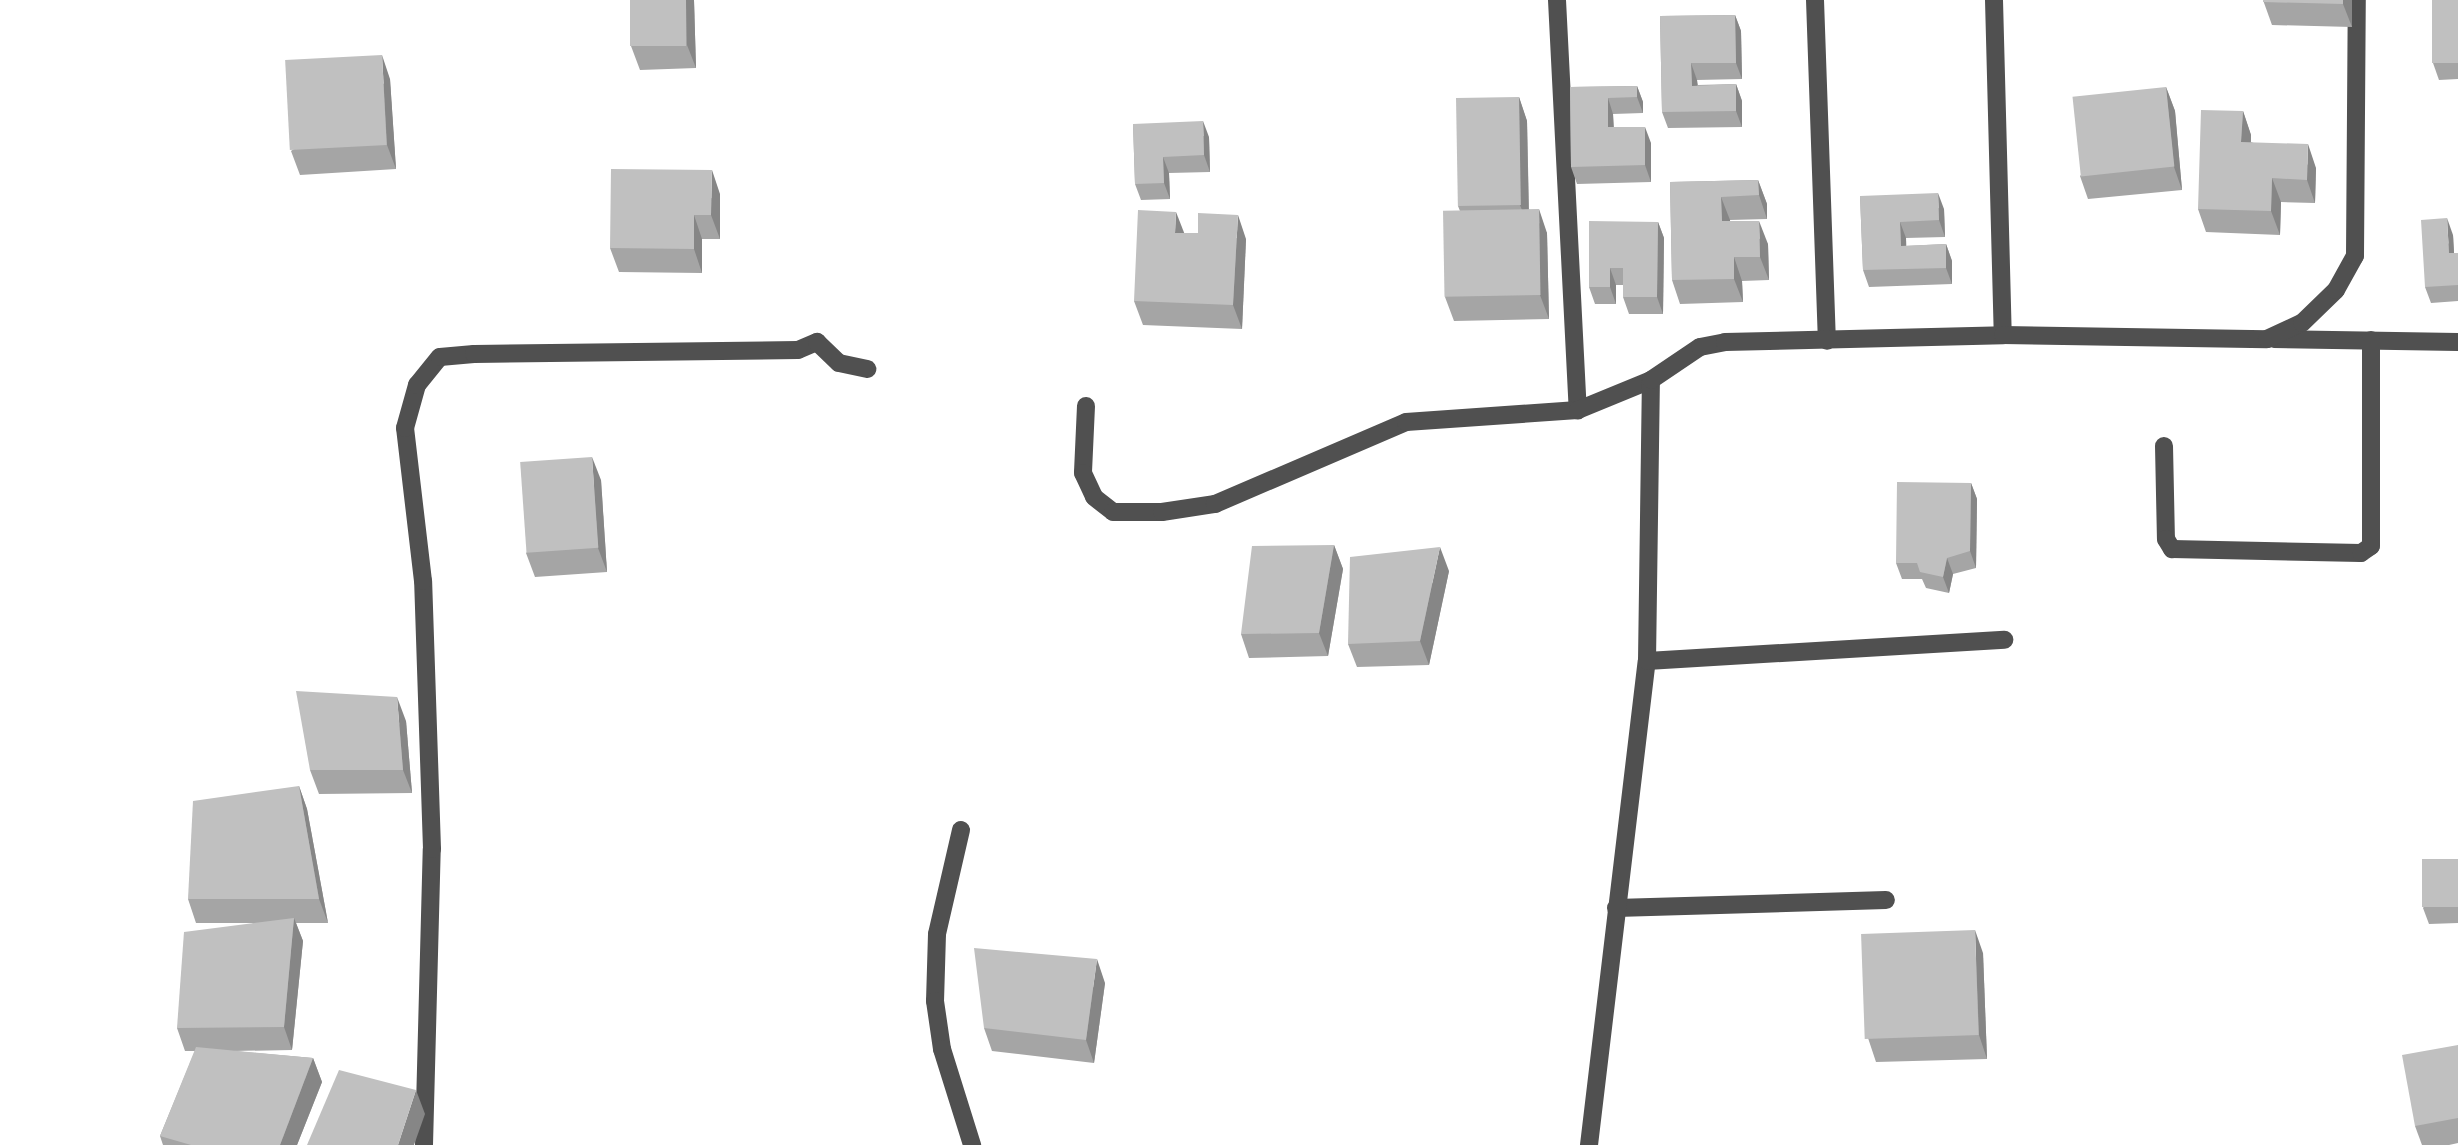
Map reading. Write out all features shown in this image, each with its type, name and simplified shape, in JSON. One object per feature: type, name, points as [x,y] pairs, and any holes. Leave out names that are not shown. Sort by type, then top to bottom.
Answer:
[{"type":"street","points":[[1557,0],[1578,410]]},
{"type":"street","points":[[1815,0],[1827,341]]},
{"type":"street","points":[[1994,0],[2003,335]]},
{"type":"street","points":[[2267,338],[2302,323],[2336,290],[2356,256],[2357,0]]},
{"type":"street","points":[[1086,406],[1087,485],[1113,512],[1136,513],[1215,504],[1406,422],[1578,410],[1651,380],[1700,347],[1725,342],[2003,335],[2458,342]]},
{"type":"street","points":[[2164,446],[2166,539],[2172,549],[2361,553],[2371,546],[2371,340]]},
{"type":"street","points":[[424,1145],[432,849],[423,581],[405,428],[417,385],[440,358],[474,354],[798,350],[817,342],[839,363],[867,369]]},
{"type":"street","points":[[1589,1145],[1647,660],[1651,380]]},
{"type":"street","points":[[1647,660],[2004,640]]},
{"type":"street","points":[[961,830],[937,934],[935,1001],[972,1145]]},
{"type":"street","points":[[1616,908],[1886,900]]},
{"type":"building","points":[[630,0],[686,0],[686,46],[630,46]]},
{"type":"building","points":[[2343,0],[2343,4],[2263,2]]},
{"type":"building","points":[[2432,0],[2458,0],[2458,63],[2432,63]]},
{"type":"building","points":[[1735,15],[1736,63],[1691,63],[1692,86],[1736,84],[1736,111],[1662,112],[1660,16]]},
{"type":"building","points":[[382,55],[387,145],[290,150],[285,60]]},
{"type":"building","points":[[1637,86],[1637,97],[1608,98],[1608,127],[1645,127],[1645,165],[1571,167],[1570,87]]},
{"type":"building","points":[[2166,87],[2174,167],[2081,176],[2073,97]]},
{"type":"building","points":[[1519,97],[1521,205],[1458,206],[1456,98]]},
{"type":"building","points":[[2201,110],[2243,111],[2241,142],[2308,144],[2307,180],[2272,178],[2271,211],[2198,209]]},
{"type":"building","points":[[1203,121],[1204,155],[1163,157],[1164,183],[1135,184],[1133,124]]},
{"type":"building","points":[[611,169],[712,170],[711,215],[694,215],[694,249],[610,248]]},
{"type":"building","points":[[1758,180],[1759,195],[1721,197],[1722,221],[1759,221],[1760,257],[1734,257],[1734,279],[1672,280],[1670,182]]},
{"type":"building","points":[[1938,193],[1939,220],[1900,222],[1901,246],[1946,244],[1946,268],[1863,270],[1860,196]]},
{"type":"building","points":[[1539,209],[1541,295],[1445,297],[1443,211]]},
{"type":"building","points":[[1138,210],[1176,212],[1175,233],[1198,233],[1198,213],[1238,215],[1233,305],[1134,301]]},
{"type":"building","points":[[2447,218],[2449,253],[2458,253],[2458,285],[2425,287],[2421,220]]},
{"type":"building","points":[[1589,221],[1658,222],[1657,297],[1623,297],[1623,268],[1610,268],[1610,287],[1589,287]]},
{"type":"building","points":[[592,457],[598,548],[527,553],[520,462]]},
{"type":"building","points":[[1897,482],[1971,483],[1970,551],[1947,558],[1943,577],[1920,572],[1917,563],[1896,563]]},
{"type":"building","points":[[1334,545],[1319,633],[1241,634],[1252,546]]},
{"type":"building","points":[[1440,547],[1420,641],[1348,644],[1350,557]]},
{"type":"building","points":[[296,691],[397,697],[403,770],[310,770]]},
{"type":"building","points":[[299,786],[319,899],[188,899],[193,801]]},
{"type":"building","points":[[2422,859],[2458,859],[2458,907],[2422,907]]},
{"type":"building","points":[[294,918],[284,1027],[177,1028],[184,932]]},
{"type":"building","points":[[1975,930],[1979,1035],[1865,1039],[1861,934]]},
{"type":"building","points":[[974,948],[1097,959],[1086,1040],[984,1028]]},
{"type":"building","points":[[2458,1045],[2458,1118],[2415,1126],[2402,1055]]},
{"type":"building","points":[[196,1047],[313,1058],[280,1145],[191,1145],[160,1136]]},
{"type":"building","points":[[339,1070],[416,1090],[398,1145],[307,1145]]}]
